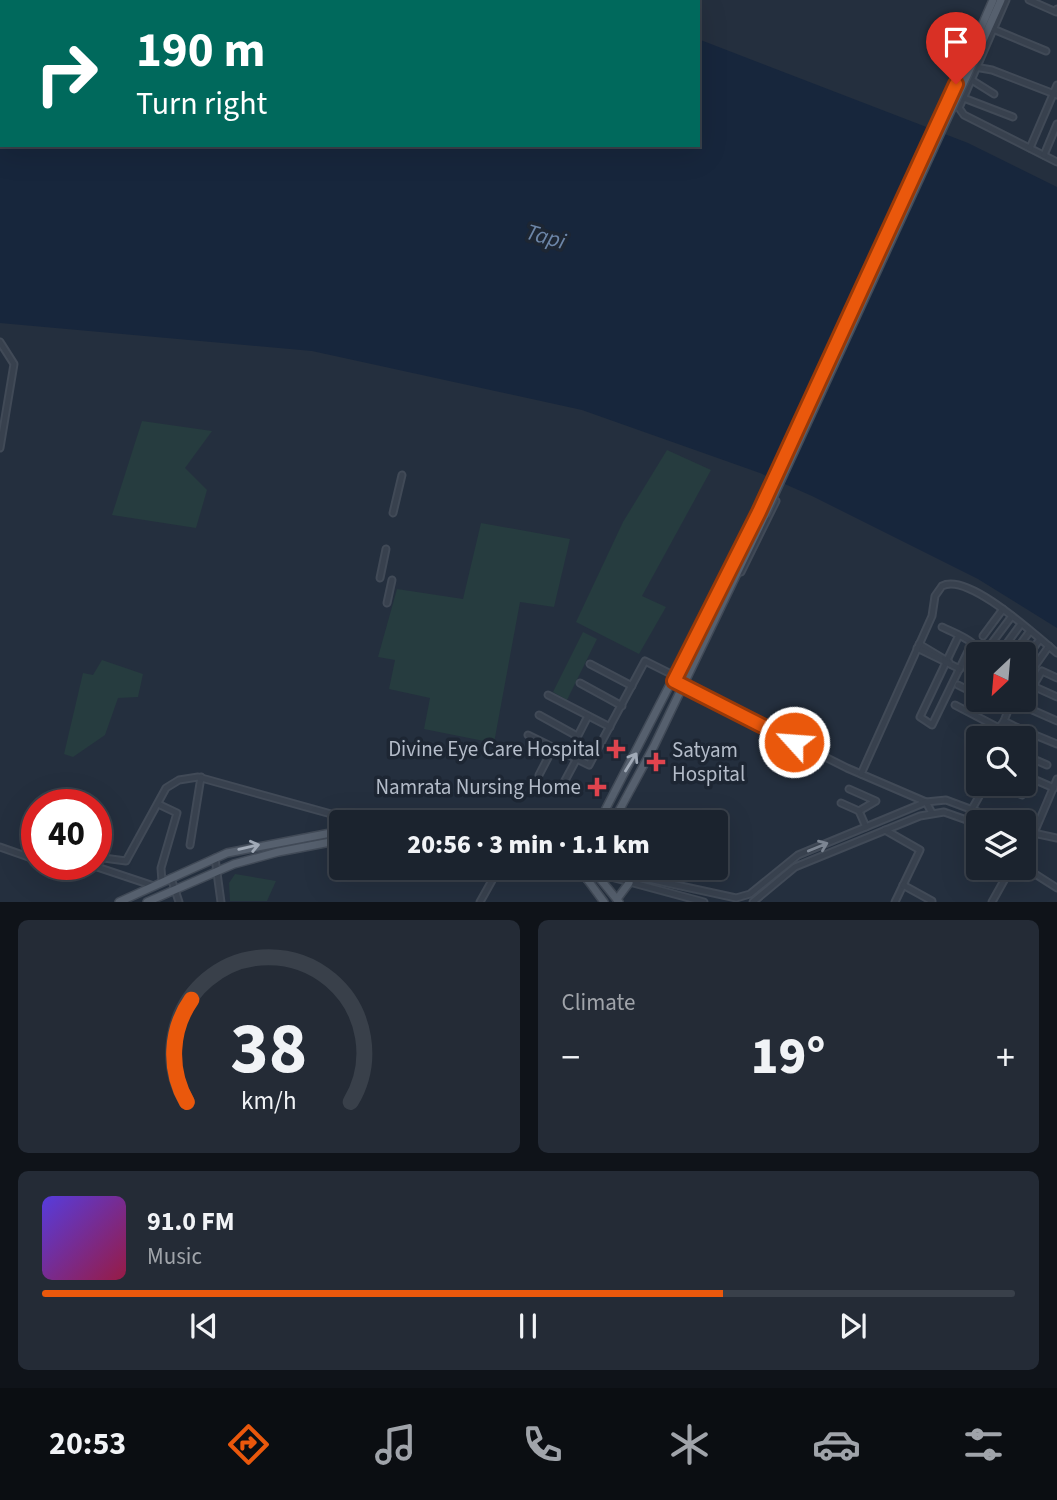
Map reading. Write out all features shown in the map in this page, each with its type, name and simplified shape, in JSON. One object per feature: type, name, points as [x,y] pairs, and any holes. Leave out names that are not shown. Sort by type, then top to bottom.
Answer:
[{"type":"main road","points":[[606,810],[678,681],[762,514],[973,54],[993,0]]},
{"type":"main road","points":[[973,54],[1003,0]]},
{"type":"main road","points":[[619,810],[678,681]]},
{"type":"main road","points":[[119,901],[215,858],[277,841],[329,833]]},
{"type":"main road","points":[[147,901],[219,871],[278,852],[329,842]]},
{"type":"main road","points":[[588,880],[604,901]]},
{"type":"main road","points":[[604,880],[618,900],[629,883]]},
{"type":"street","points":[[1003,0],[993,29],[961,97],[959,108],[964,115],[1057,162]]},
{"type":"street","points":[[1029,0],[1056,10]]},
{"type":"street","points":[[993,29],[1046,51]]},
{"type":"street","points":[[975,67],[989,69],[1055,94]]},
{"type":"street","points":[[970,79],[993,94]]},
{"type":"street","points":[[1030,148],[1057,85]]},
{"type":"street","points":[[961,97],[1013,117]]},
{"type":"street","points":[[1044,155],[1057,124]]},
{"type":"street","points":[[0,342],[10,356],[14,370],[2,422],[0,448]]},
{"type":"street","points":[[0,351],[10,356]]},
{"type":"street","points":[[393,513],[402,475]]},
{"type":"street","points":[[762,494],[776,499],[710,637],[700,639],[695,630],[762,494]]},
{"type":"street","points":[[380,578],[386,549]]},
{"type":"street","points":[[387,603],[392,580]]},
{"type":"street","points":[[861,774],[932,616],[935,596],[948,583],[958,583],[1003,608],[1057,653]]},
{"type":"street","points":[[983,636],[1003,608]]},
{"type":"street","points":[[992,642],[1012,616]]},
{"type":"street","points":[[1008,642],[1021,624]]},
{"type":"street","points":[[942,627],[959,635],[972,643],[963,668],[933,725],[920,718],[959,635]]},
{"type":"street","points":[[1022,642],[1030,631]]},
{"type":"street","points":[[1036,644],[1040,639]]},
{"type":"street","points":[[918,646],[966,669]]},
{"type":"street","points":[[1036,664],[1049,646]]},
{"type":"street","points":[[528,735],[587,766],[591,764],[646,661],[678,681],[861,774],[926,802],[932,813]]},
{"type":"street","points":[[590,664],[632,686]]},
{"type":"street","points":[[1036,681],[1042,671],[1057,678]]},
{"type":"street","points":[[580,683],[622,706]]},
{"type":"street","points":[[958,685],[966,689]]},
{"type":"street","points":[[1036,687],[1057,696]]},
{"type":"street","points":[[931,693],[946,700]]},
{"type":"street","points":[[548,695],[610,727]]},
{"type":"street","points":[[955,705],[999,728],[1008,712]]},
{"type":"street","points":[[1036,712],[1057,721]]},
{"type":"street","points":[[539,715],[577,736]]},
{"type":"street","points":[[568,755],[588,716]]},
{"type":"street","points":[[1004,721],[1014,726]]},
{"type":"street","points":[[1036,735],[1057,744]]},
{"type":"street","points":[[539,775],[553,748]]},
{"type":"street","points":[[562,786],[576,760]]},
{"type":"street","points":[[1036,760],[1047,765]]},
{"type":"street","points":[[190,845],[201,777]]},
{"type":"street","points":[[112,860],[124,862],[128,859],[158,804],[173,783],[201,777],[329,813]]},
{"type":"street","points":[[1036,820],[1057,779]]},
{"type":"street","points":[[1036,780],[1054,788]]},
{"type":"street","points":[[849,789],[876,801],[859,811]]},
{"type":"street","points":[[644,880],[728,899],[743,898],[792,858],[926,802],[946,800],[972,809],[979,796]]},
{"type":"street","points":[[841,803],[859,811],[866,827]]},
{"type":"street","points":[[112,871],[158,884],[177,813],[158,804]]},
{"type":"street","points":[[753,901],[795,867],[884,830],[932,813],[944,812],[966,820]]},
{"type":"street","points":[[884,830],[919,848],[896,901]]},
{"type":"street","points":[[1036,834],[1057,838]]},
{"type":"street","points":[[0,846],[21,854]]},
{"type":"street","points":[[215,858],[219,871],[221,901]]},
{"type":"street","points":[[1036,875],[1057,888]]},
{"type":"street","points":[[171,878],[179,901]]},
{"type":"street","points":[[480,901],[492,880]]},
{"type":"street","points":[[621,880],[704,901]]},
{"type":"street","points":[[992,901],[1004,880]]},
{"type":"street","points":[[658,890],[660,883]]},
{"type":"street","points":[[903,885],[932,901]]},
{"type":"green space","points":[[142,421],[212,431],[185,468],[207,490],[196,528],[112,515]]},
{"type":"green space","points":[[667,450],[711,470],[642,596],[666,607],[639,654],[576,622],[623,522]]},
{"type":"green space","points":[[481,523],[570,539],[554,607],[520,602],[494,743],[424,729],[430,698],[389,689],[395,660],[378,657],[397,589],[463,599]]},
{"type":"green space","points":[[583,632],[597,639],[567,700],[553,692]]},
{"type":"green space","points":[[102,660],[143,674],[138,697],[118,698],[105,735],[73,757],[64,754],[83,673],[93,675]]},
{"type":"green space","points":[[235,874],[276,881],[267,901],[230,901],[229,883]]},
{"type":"water","name":"Tapi","points":[[700,40],[968,143],[1057,187],[1057,628],[978,579],[812,496],[760,473],[582,410],[312,351],[0,323],[0,147],[700,147]]},
{"type":"place","name":"Divine Eye Care Hospital","points":[[616,749]]},
{"type":"place","name":"Satyam Hospital","points":[[656,762]]},
{"type":"place","name":"Namrata Nursing Home","points":[[597,787]]},
{"type":"route","points":[[794,742],[674,681],[759,512],[956,84]]}]
